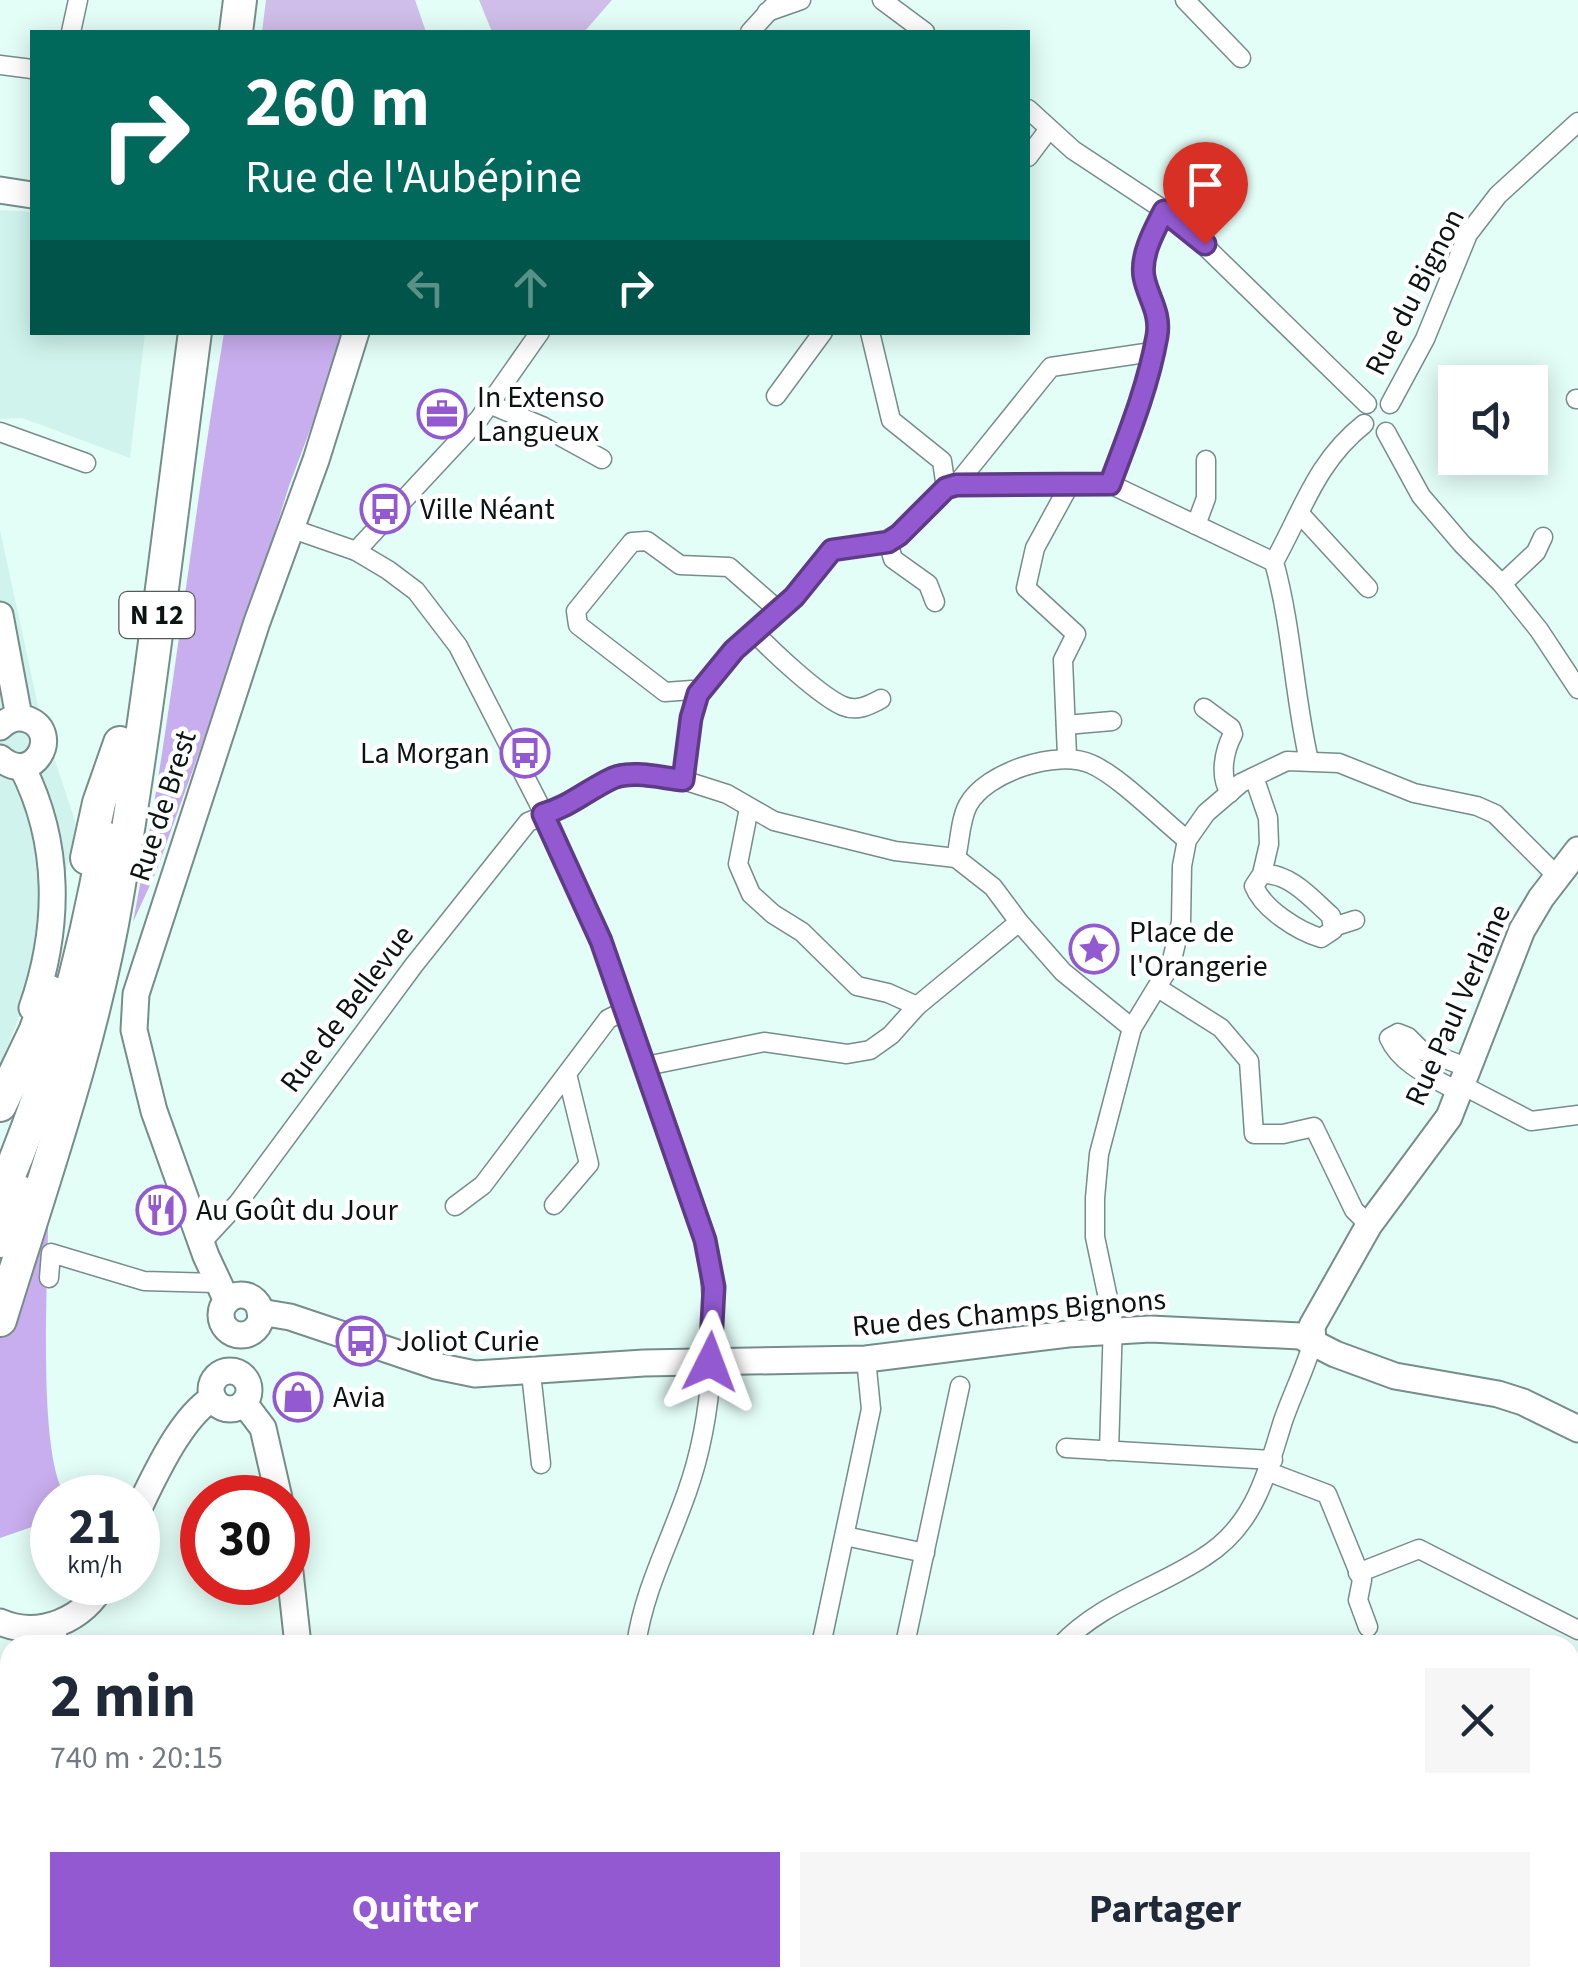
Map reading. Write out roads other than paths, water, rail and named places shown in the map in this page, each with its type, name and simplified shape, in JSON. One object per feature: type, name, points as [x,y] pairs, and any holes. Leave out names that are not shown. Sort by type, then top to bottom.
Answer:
[{"type":"highway","points":[[216,30],[221,0]]},
{"type":"highway","points":[[236,30],[240,0]]},
{"type":"highway","name":"N 12","points":[[0,1197],[29,1125],[70,996],[102,857],[176,335]]},
{"type":"highway","name":"N 12","points":[[0,1240],[42,1136],[117,898],[195,335]]},
{"type":"highway","points":[[0,1103],[50,993],[72,923],[99,803],[120,742]]},
{"type":"highway","points":[[0,1320],[50,1167],[86,1036],[117,898]]},
{"type":"street","points":[[70,30],[78,0]]},
{"type":"street","points":[[752,30],[773,6],[802,0]]},
{"type":"street","points":[[882,0],[922,30]]},
{"type":"street","points":[[1185,0],[1240,58]]},
{"type":"street","points":[[0,65],[30,69]]},
{"type":"street","points":[[1030,110],[1073,150],[1164,211],[1205,244],[1368,404]]},
{"type":"street","name":"Rue du Bignon","points":[[1390,404],[1425,339],[1468,234],[1498,195],[1578,122]]},
{"type":"street","points":[[1030,154],[1049,129]]},
{"type":"street","points":[[0,190],[30,195]]},
{"type":"street","points":[[1110,484],[1136,415],[1152,352],[1158,315],[1144,276],[1144,258],[1164,211]]},
{"type":"street","name":"Rue de Brest","points":[[222,1292],[201,1243],[143,1070],[134,1030],[136,994],[355,335]]},
{"type":"street","points":[[356,552],[489,404],[538,335]]},
{"type":"street","points":[[776,396],[821,335]]},
{"type":"street","points":[[871,335],[892,420],[942,461],[951,486]]},
{"type":"street","points":[[683,780],[698,694],[734,650],[794,597],[832,550],[888,542],[899,535],[951,486],[1051,367],[1152,352]]},
{"type":"street","points":[[1380,399],[1390,404],[1396,419],[1386,432],[1375,433],[1364,424],[1363,411],[1368,404],[1380,399]]},
{"type":"street","points":[[489,404],[542,426],[602,459]]},
{"type":"street","points":[[1309,761],[1296,694],[1288,611],[1274,562],[1320,468],[1343,440],[1364,424]]},
{"type":"street","points":[[0,432],[86,463]]},
{"type":"street","points":[[1386,432],[1421,496],[1502,584],[1578,688]]},
{"type":"street","points":[[1196,524],[1206,498],[1206,460]]},
{"type":"street","points":[[1067,756],[1063,660],[1076,634],[1026,588],[1036,548],[1070,484]]},
{"type":"street","points":[[951,486],[1110,484],[1274,562]]},
{"type":"street","points":[[1300,514],[1368,588]]},
{"type":"street","points":[[290,528],[356,552],[416,591],[440,619],[483,690],[601,941],[705,1240],[714,1287],[711,1352],[698,1458],[653,1573],[638,1635]]},
{"type":"street","points":[[1502,584],[1536,552],[1543,536]]},
{"type":"street","points":[[698,694],[692,690],[665,692],[578,625],[576,610],[632,542],[647,541],[680,564],[730,567],[778,610]]},
{"type":"street","points":[[888,542],[893,559],[928,584],[935,602]]},
{"type":"street","points":[[0,615],[10,722],[37,725],[44,737],[39,756],[11,762],[39,799],[50,838],[52,872],[47,966],[0,1103]]},
{"type":"street","points":[[755,632],[778,657],[845,708],[866,708],[881,698]]},
{"type":"street","points":[[1204,708],[1231,728],[1233,734],[1225,748],[1224,784],[1230,793]]},
{"type":"street","points":[[1066,726],[1112,721]]},
{"type":"street","points":[[1132,1028],[1064,972],[993,887],[956,858],[966,808],[977,792],[1002,775],[1067,756],[1096,766],[1186,840]]},
{"type":"street","points":[[1109,1451],[1113,1322],[1095,1237],[1094,1198],[1100,1154],[1132,1028],[1171,964],[1182,922],[1186,840],[1206,813],[1254,777],[1287,761],[1339,763],[1414,793],[1477,806],[1495,814],[1557,876]]},
{"type":"street","name":"Rue de Bellevue","points":[[201,1243],[238,1203],[528,822],[566,808],[614,777],[683,780],[727,794],[774,821],[895,851],[956,858]]},
{"type":"street","points":[[1254,777],[1268,818],[1269,844],[1262,874],[1254,886],[1258,898],[1321,938],[1334,927],[1355,920]]},
{"type":"street","points":[[749,808],[738,864],[751,894],[802,932],[857,986],[888,992],[917,1006]]},
{"type":"street","name":"Rue Paul Verlaine","points":[[1313,1342],[1312,1326],[1370,1225],[1449,1117],[1522,930],[1578,850]]},
{"type":"street","points":[[1262,874],[1278,874],[1308,895],[1331,916],[1334,927]]},
{"type":"street","points":[[646,1066],[764,1042],[847,1054],[870,1050],[1019,922]]},
{"type":"street","points":[[1158,988],[1221,1028],[1249,1061],[1254,1134],[1283,1134],[1314,1127],[1354,1210],[1370,1225]]},
{"type":"street","points":[[456,1206],[483,1185],[611,1016],[626,1010]]},
{"type":"street","points":[[554,1204],[589,1164],[568,1074]]},
{"type":"street","points":[[1463,1082],[1531,1121],[1578,1115]]},
{"type":"street","points":[[49,1278],[51,1253],[144,1280],[244,1296],[255,1302],[260,1312],[255,1329],[239,1334]]},
{"type":"street","points":[[222,1292],[222,1319],[239,1334]]},
{"type":"street","name":"Rue des Champs Bignons","points":[[260,1312],[290,1317],[453,1371],[475,1374],[644,1363],[711,1352],[866,1358],[1111,1331],[1300,1336],[1395,1376],[1523,1402],[1578,1429]]},
{"type":"street","points":[[213,1398],[213,1382],[231,1372],[239,1334]]},
{"type":"street","points":[[1072,1635],[1104,1609],[1204,1558],[1231,1538],[1249,1514],[1271,1466],[1313,1342]]},
{"type":"street","points":[[823,1635],[871,1409],[866,1358]]},
{"type":"street","points":[[231,1372],[249,1386],[244,1403]]},
{"type":"street","points":[[531,1373],[541,1464]]},
{"type":"street","points":[[907,1635],[960,1386]]},
{"type":"street","points":[[213,1398],[227,1408],[244,1403]]},
{"type":"street","points":[[158,1475],[198,1409],[213,1398]]},
{"type":"street","points":[[244,1403],[263,1428],[274,1475]]},
{"type":"street","points":[[1066,1448],[1271,1466],[1327,1494],[1362,1580],[1358,1600],[1368,1627]]},
{"type":"street","points":[[844,1536],[924,1553]]},
{"type":"street","points":[[1358,1572],[1419,1549],[1578,1630]]},
{"type":"street","points":[[0,1622],[57,1635],[88,1605]]},
{"type":"street","points":[[294,1605],[297,1635]]},
{"type":"place","name":"In Extenso Langueux","points":[[442,414]]},
{"type":"place","name":"Ville Néant","points":[[385,509]]},
{"type":"place","name":"La Morgan","points":[[525,753]]},
{"type":"place","name":"Place de l'Orangerie","points":[[1094,949]]},
{"type":"place","name":"Au Goût du Jour","points":[[161,1210]]},
{"type":"place","name":"Joliot Curie","points":[[361,1341]]},
{"type":"place","name":"Avia","points":[[298,1397]]}]
